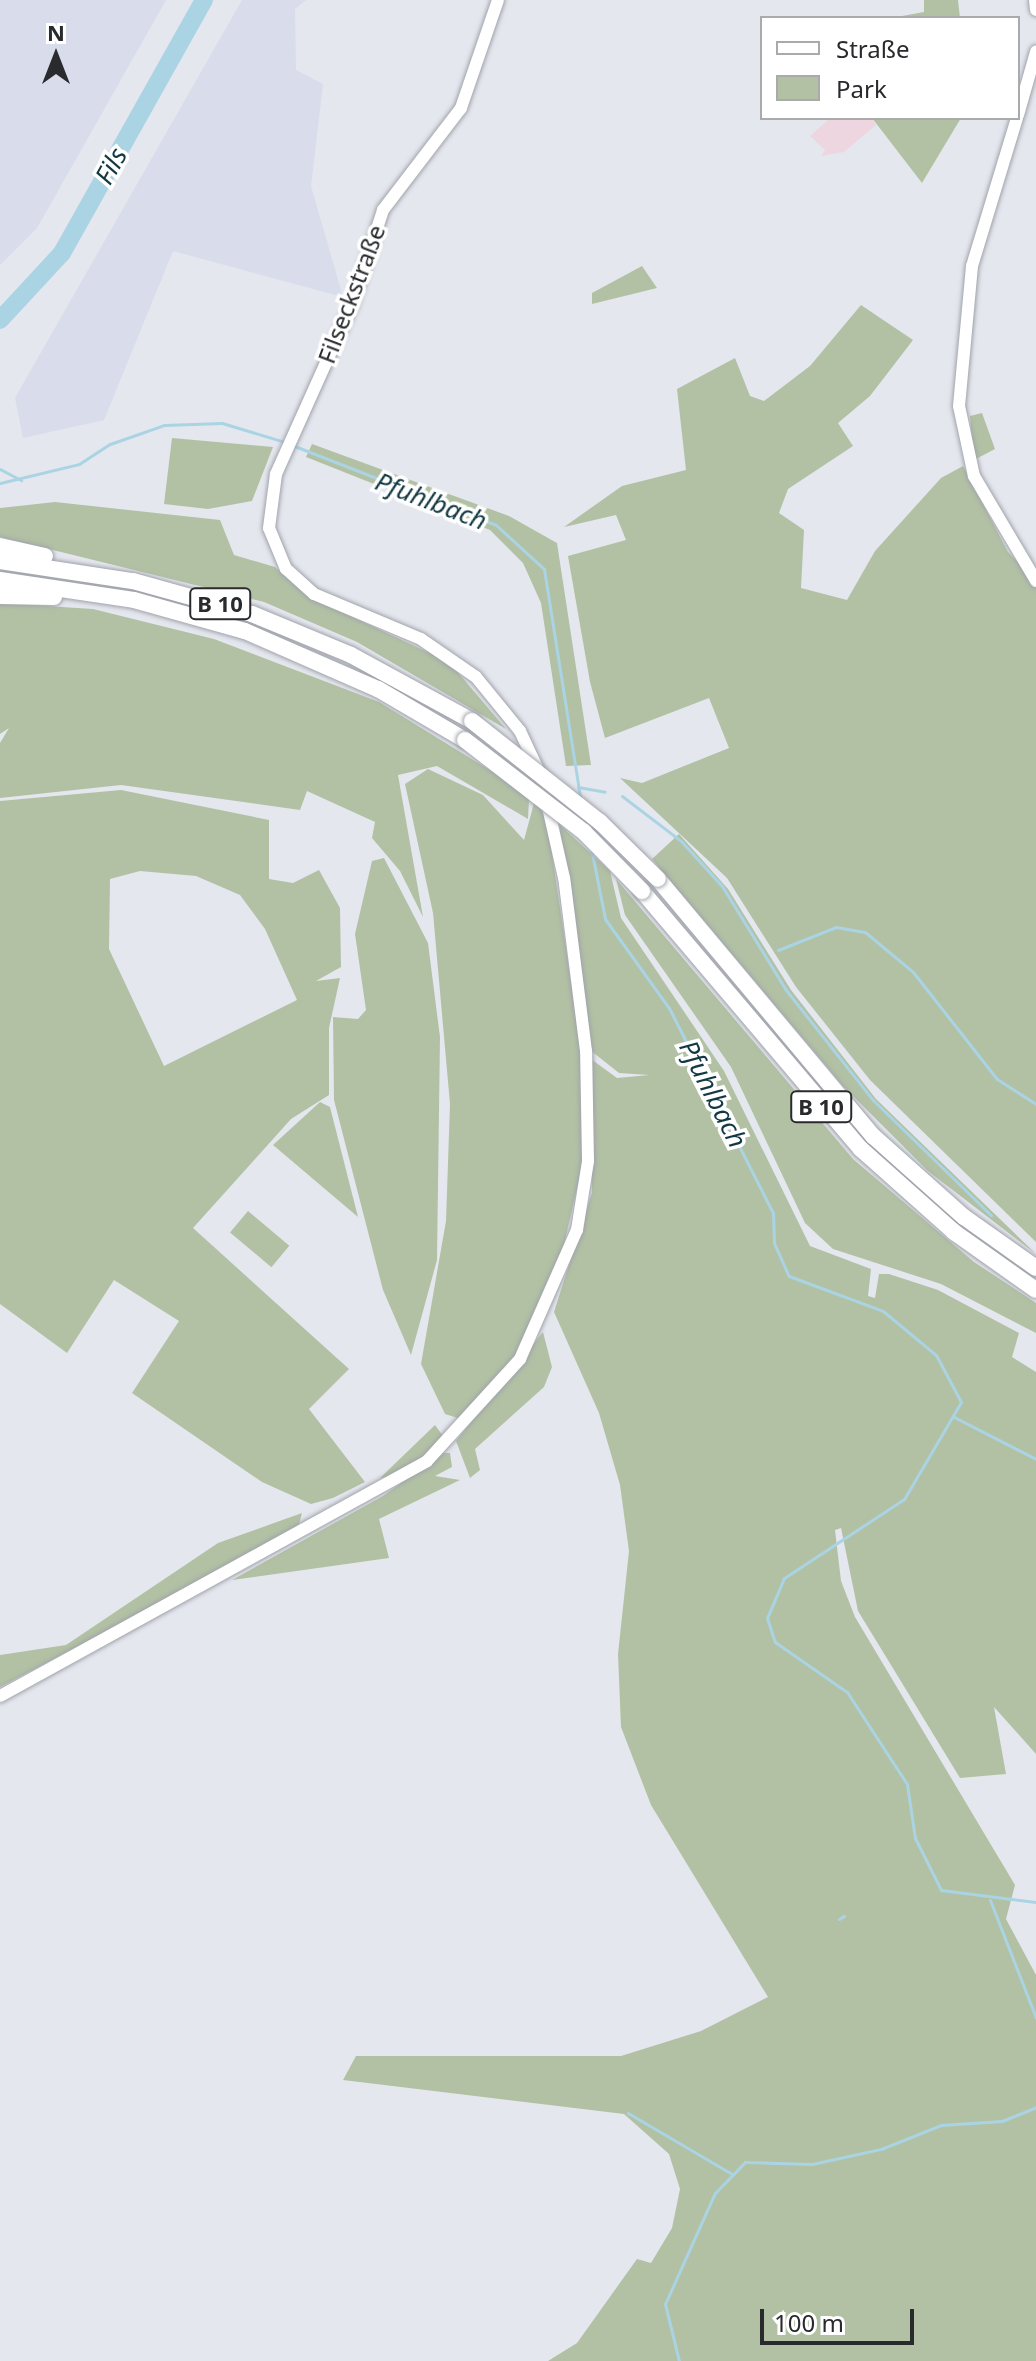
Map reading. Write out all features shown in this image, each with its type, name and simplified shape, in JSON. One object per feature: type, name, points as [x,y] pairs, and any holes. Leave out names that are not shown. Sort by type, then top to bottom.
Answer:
[{"type":"highway","points":[[0,546],[85,571]]},
{"type":"highway","name":"B 10","points":[[0,561],[85,571],[286,626],[472,721],[600,822],[658,879],[873,1136],[964,1217],[1036,1268]]},
{"type":"highway","name":"B 10","points":[[0,580],[97,593],[196,616],[291,649],[465,740],[584,832],[642,891],[861,1149],[954,1232],[1036,1290]]},
{"type":"highway","name":"B 10","points":[[0,596],[97,593]]},
{"type":"street","name":"Filseckstraße","points":[[0,1696],[427,1461],[520,1359],[577,1230],[589,1148],[586,1051],[564,878],[541,776],[520,731],[457,661],[314,594],[286,569],[269,528],[269,496],[285,450],[352,305],[383,210],[400,178],[461,108],[498,0]]},
{"type":"street","points":[[1035,0],[1036,10]]},
{"type":"street","points":[[1020,106],[1036,52]]},
{"type":"street","points":[[1016,120],[965,301],[958,370],[962,434],[981,493],[1036,581]]},
{"type":"shaded area","points":[[0,0],[166,0],[37,228],[0,265]]},
{"type":"shaded area","points":[[242,0],[306,0],[295,9],[296,70],[323,84],[311,186],[343,297],[173,251],[104,420],[23,438],[15,398]]},
{"type":"shaded area","points":[[828,120],[873,120],[876,125],[844,152],[821,156],[825,150],[810,136]]},
{"type":"green space","points":[[924,0],[958,0],[960,16],[902,16],[924,12]]},
{"type":"green space","points":[[874,120],[960,120],[922,183]]},
{"type":"green space","points":[[642,266],[657,288],[592,304],[592,293]]},
{"type":"green space","points":[[861,305],[913,340],[870,396],[838,423],[853,446],[788,489],[779,513],[804,530],[801,588],[847,600],[875,551],[941,478],[963,466],[1008,552],[1036,581],[1036,1242],[870,1080],[796,987],[727,878],[620,778],[642,783],[729,748],[709,698],[605,738],[590,682],[568,556],[626,540],[616,515],[564,527],[622,486],[686,470],[677,389],[735,358],[750,396],[764,401],[810,366]]},
{"type":"green space","points":[[982,413],[995,449],[974,460],[970,416]]},
{"type":"green space","points":[[172,438],[273,447],[252,501],[208,509],[164,504]]},
{"type":"green space","points":[[312,444],[509,516],[557,543],[591,765],[566,766],[541,603],[523,563],[490,530],[306,457]]},
{"type":"green space","points":[[55,502],[220,520],[234,555],[275,567],[307,596],[449,662],[506,729],[357,642],[264,602],[0,537],[0,508]]},
{"type":"green space","points":[[0,603],[93,609],[214,639],[379,702],[501,777],[529,800],[528,819],[437,766],[398,775],[423,917],[400,871],[372,838],[375,822],[307,791],[300,810],[121,785],[0,798],[0,743],[9,728],[0,734]]},
{"type":"green space","points":[[428,769],[483,795],[524,840],[534,803],[546,814],[581,1049],[584,1158],[557,1275],[513,1360],[464,1420],[445,1414],[421,1364],[446,1221],[450,1104],[433,913],[405,784]]},
{"type":"green space","points":[[121,790],[269,820],[269,879],[293,883],[319,870],[340,908],[341,967],[316,981],[340,978],[329,1028],[329,1095],[291,1119],[193,1228],[349,1369],[309,1409],[365,1482],[333,1498],[311,1504],[262,1482],[132,1393],[179,1321],[114,1280],[67,1353],[0,1304],[0,801]],"holes":[[[140,871],[196,876],[240,895],[265,929],[297,1000],[164,1066],[109,949],[110,879]]]},
{"type":"green space","points":[[559,824],[610,871],[621,918],[724,1071],[810,1246],[871,1269],[868,1296],[875,1298],[879,1274],[889,1274],[938,1290],[1019,1333],[1012,1357],[1036,1372],[1036,1754],[994,1707],[1006,1774],[960,1778],[858,1611],[841,1528],[835,1530],[841,1581],[855,1617],[1015,1885],[1006,1919],[1036,1975],[1036,2361],[548,2361],[577,2343],[637,2259],[651,2263],[672,2228],[680,2189],[669,2154],[624,2114],[343,2080],[356,2056],[621,2056],[701,2031],[768,1997],[651,1805],[621,1727],[618,1654],[629,1551],[620,1485],[599,1413],[554,1312],[592,1193],[591,1059],[617,1078],[649,1075],[619,1073],[590,1050]]},
{"type":"green space","points":[[679,834],[728,889],[791,990],[876,1099],[1036,1254],[928,1171],[843,1086],[652,859]]},
{"type":"green space","points":[[384,858],[428,943],[440,1037],[437,1260],[411,1355],[383,1290],[334,1100],[333,1017],[358,1019],[366,1010],[355,934],[372,861]]},
{"type":"green space","points":[[616,879],[853,1159],[974,1262],[1036,1303],[1036,1333],[941,1284],[833,1249],[805,1223],[731,1067],[625,915]]},
{"type":"green space","points":[[320,1102],[330,1107],[358,1217],[273,1145]]},
{"type":"green space","points":[[248,1211],[289,1246],[271,1267],[230,1232]]},
{"type":"green space","points":[[543,1332],[552,1367],[544,1387],[475,1449],[480,1470],[470,1478],[456,1441]]},
{"type":"green space","points":[[435,1425],[443,1436],[428,1454],[401,1474],[380,1478]]},
{"type":"green space","points":[[443,1453],[450,1453],[452,1467],[435,1476],[460,1480],[379,1519],[389,1558],[232,1580],[383,1496]]},
{"type":"green space","points":[[302,1513],[297,1532],[0,1687],[0,1655],[66,1645],[218,1543]]},
{"type":"waterway","name":"Fils","points":[[0,320],[62,253],[204,0]]},
{"type":"waterway","name":"Pfuhlbach","points":[[0,483],[79,464],[110,444],[164,425],[222,423],[285,442]]},
{"type":"waterway","name":"Pfuhlbach","points":[[292,445],[496,525],[544,569],[580,797]]},
{"type":"waterway","points":[[0,469],[21,480]]},
{"type":"waterway","points":[[578,787],[605,792]]},
{"type":"waterway","points":[[622,796],[681,841],[722,886],[786,990],[873,1100],[991,1215]]},
{"type":"waterway","name":"Pfuhlbach","points":[[591,848],[605,919],[669,1008],[773,1213],[774,1243],[789,1276],[883,1311],[936,1355],[961,1402],[904,1499],[784,1578],[767,1618],[775,1642],[847,1692],[907,1784],[915,1838],[941,1890],[1036,1902]]},
{"type":"waterway","points":[[778,950],[836,927],[865,932],[913,972],[997,1079],[1036,1104]]},
{"type":"waterway","points":[[954,1417],[1036,1459]]},
{"type":"waterway","points":[[990,1900],[1036,2018]]},
{"type":"waterway","points":[[839,1919],[844,1916]]},
{"type":"waterway","points":[[679,2361],[665,2304],[715,2193],[745,2162],[812,2164],[881,2149],[941,2125],[1002,2121],[1036,2107]]},
{"type":"waterway","points":[[628,2113],[732,2174]]}]
